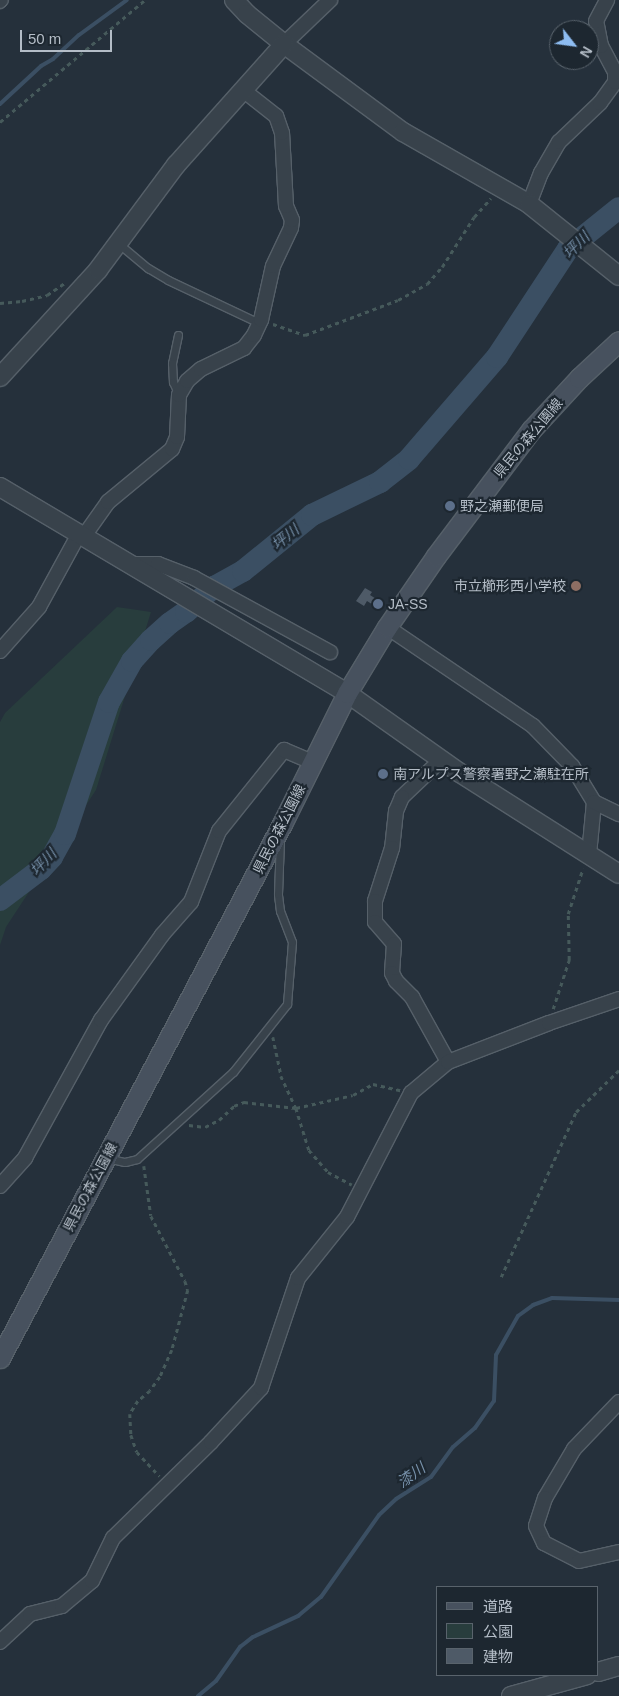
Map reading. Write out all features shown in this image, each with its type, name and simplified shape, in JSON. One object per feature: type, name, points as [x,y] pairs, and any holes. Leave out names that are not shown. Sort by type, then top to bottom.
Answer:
[{"type":"main road","name":"県民の森公園線","points":[[0,1358],[282,824],[348,692],[387,627],[453,533],[531,430],[619,340]]},
{"type":"street","points":[[234,0],[247,14],[284,44],[403,132],[535,208],[619,276]]},
{"type":"street","points":[[0,377],[98,270],[176,165],[284,44],[330,0]]},
{"type":"street","points":[[535,208],[541,173],[559,142],[600,102],[615,82],[615,72],[601,46],[596,22],[607,0]]},
{"type":"street","points":[[3,644],[39,607],[82,535],[108,502],[172,449],[177,437],[179,395],[187,381],[201,370],[244,348],[254,335],[260,321],[273,266],[292,228],[292,220],[286,206],[282,133],[276,116],[243,90]]},
{"type":"street","points":[[0,486],[348,692],[441,760],[619,874]]},
{"type":"street","points":[[131,564],[158,564],[194,578],[330,652]]},
{"type":"street","points":[[387,627],[533,726],[572,766],[594,802],[619,814]]},
{"type":"street","points":[[0,1186],[25,1158],[101,1020],[162,935],[191,902],[219,831],[284,750],[312,762]]},
{"type":"street","points":[[441,760],[402,797],[396,811],[392,848],[375,901],[376,922],[394,944],[392,973],[396,981],[412,997],[448,1062]]},
{"type":"street","points":[[589,855],[594,802]]},
{"type":"street","points":[[0,1642],[30,1614],[62,1606],[92,1581],[113,1538],[261,1388],[298,1278],[348,1217],[411,1093],[448,1062],[549,1023],[619,999]]},
{"type":"street","points":[[619,1402],[574,1449],[545,1498],[536,1526],[544,1543],[580,1561],[619,1552]]},
{"type":"street","points":[[599,1672],[619,1666]]},
{"type":"street","points":[[511,1696],[583,1676]]},
{"type":"lane","points":[[119,244],[148,268],[168,280],[260,321]]},
{"type":"lane","points":[[178,335],[172,363],[173,382],[179,395]]},
{"type":"lane","points":[[106,1158],[125,1162],[137,1159],[233,1072],[287,1004],[292,942],[280,911],[278,894],[282,824]]},
{"type":"path","points":[[0,122],[145,0]]},
{"type":"path","points":[[260,321],[305,335],[398,300],[427,284],[442,267],[474,217],[501,187]]},
{"type":"path","points":[[0,303],[22,302],[46,295],[70,280]]},
{"type":"path","points":[[549,1023],[570,960],[568,914],[577,882],[589,855]]},
{"type":"path","points":[[271,1026],[281,1076],[296,1108],[309,1150],[328,1172],[361,1190]]},
{"type":"path","points":[[501,1277],[576,1112],[619,1070]]},
{"type":"path","points":[[176,1124],[205,1127],[219,1120],[234,1106],[244,1102],[296,1108],[353,1095],[373,1084],[411,1093]]},
{"type":"path","points":[[142,1154],[151,1216],[186,1281],[188,1290],[172,1350],[160,1377],[150,1391],[138,1401],[130,1414],[131,1435],[137,1452],[167,1485]]},
{"type":"green space","points":[[117,607],[151,612],[96,790],[6,927],[0,945],[0,722],[5,713]]},
{"type":"building","points":[[365,588],[372,592],[370,595],[384,604],[381,610],[367,601],[364,606],[356,601]]},
{"type":"waterway","points":[[0,104],[41,66],[53,59],[79,35],[127,0]]},
{"type":"waterway","name":"坪川","points":[[0,900],[41,869],[52,857],[65,834],[109,702],[132,661],[151,640],[214,587],[243,571],[312,515],[380,482],[409,459],[497,357],[568,249],[619,208]]},
{"type":"waterway","name":"漆川","points":[[198,1696],[216,1681],[240,1647],[253,1637],[298,1616],[321,1597],[379,1515],[396,1499],[431,1477],[453,1447],[475,1428],[494,1401],[496,1355],[518,1316],[533,1305],[552,1298],[619,1300]]},
{"type":"place","name":"野之瀬郵便局","points":[[450,506]]},
{"type":"place","name":"市立櫛形西小学校","points":[[576,586]]},
{"type":"place","name":"JA-SS","points":[[378,604]]},
{"type":"place","name":"南アルプス警察署野之瀬駐在所","points":[[383,774]]}]
